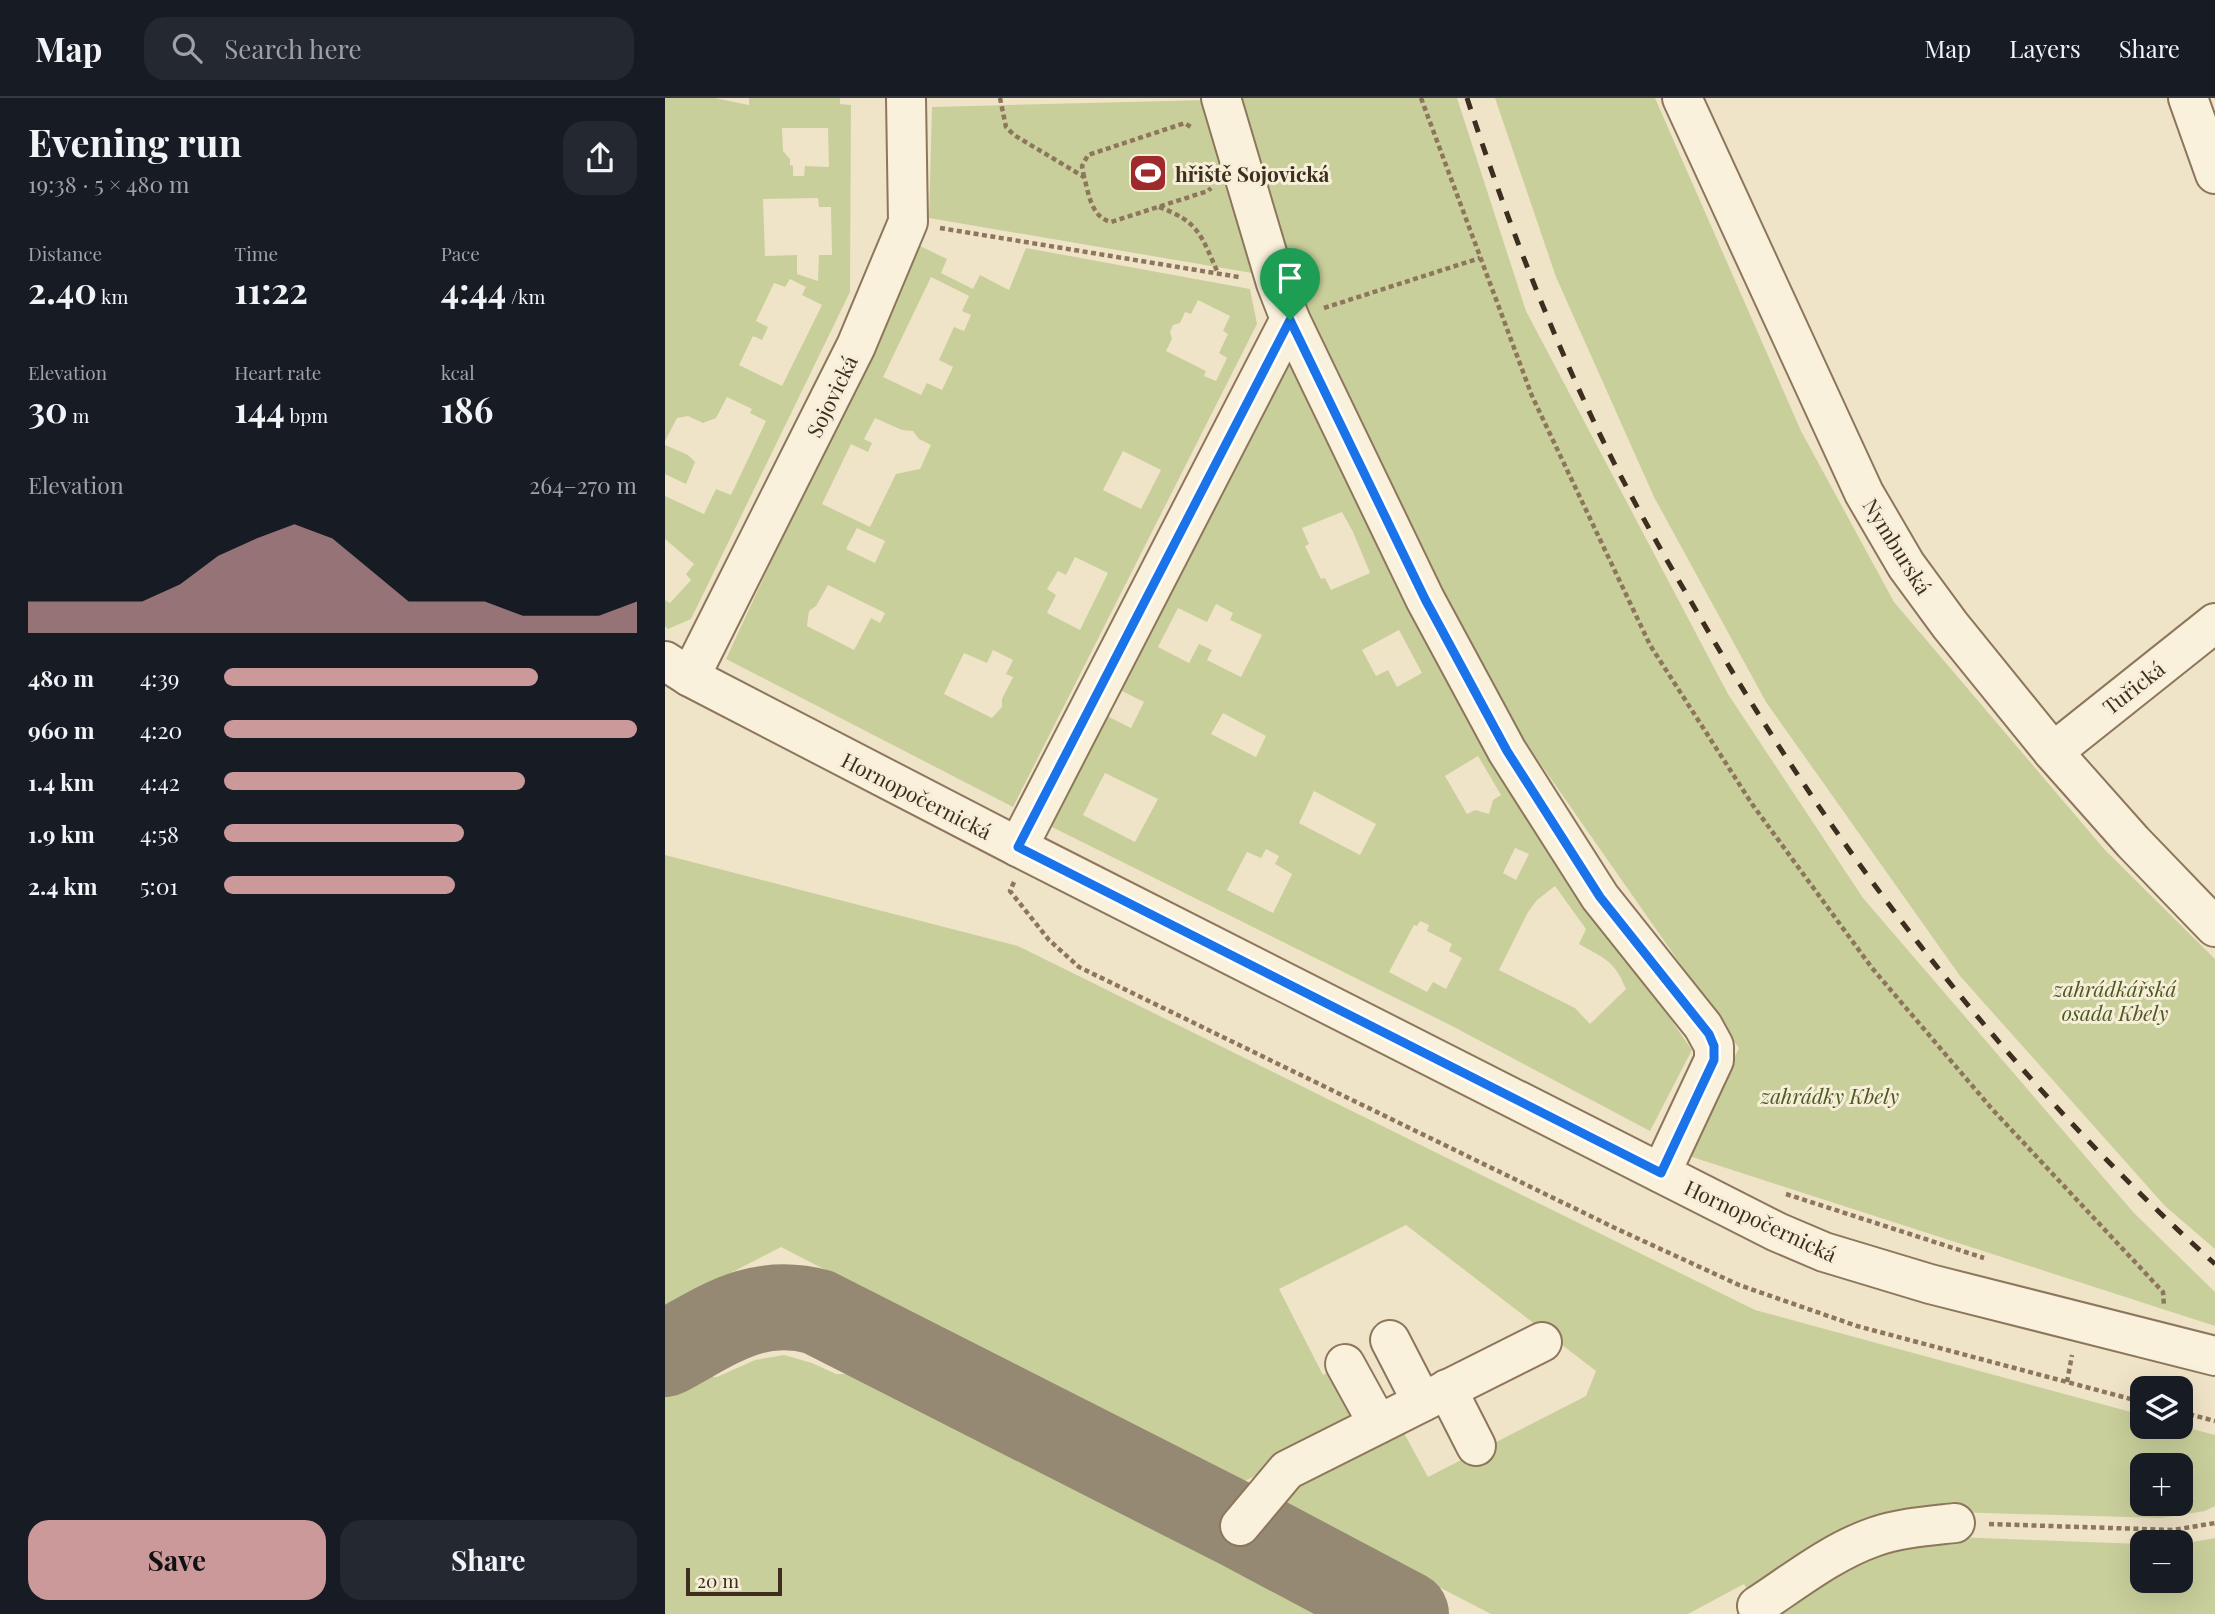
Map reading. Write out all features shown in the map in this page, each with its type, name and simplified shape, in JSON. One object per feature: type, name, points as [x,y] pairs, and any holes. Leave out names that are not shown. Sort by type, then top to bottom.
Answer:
[{"type":"street","name":"Sojovická","points":[[678,669],[856,346],[908,222],[906,98]]},
{"type":"street","points":[[1221,98],[1276,283],[1290,320],[1425,599],[1507,751],[1600,897],[1709,1034],[1714,1046],[1714,1060],[1661,1173]]},
{"type":"street","name":"Nymburská","points":[[1682,98],[1864,493],[1906,565],[1950,625],[2053,752],[2133,842],[2215,927]]},
{"type":"street","points":[[2188,98],[2215,174]]},
{"type":"street","points":[[1018,847],[1290,320]]},
{"type":"street","name":"Tuřická","points":[[2053,752],[2215,623]]},
{"type":"street","name":"Hornopočernická","points":[[678,669],[1018,847],[1777,1232],[1824,1252],[1930,1284],[2215,1356]]},
{"type":"street","points":[[1390,1340],[1476,1446]]},
{"type":"street","points":[[1240,1526],[1286,1470],[1542,1342]]},
{"type":"street","points":[[1345,1364],[1378,1424]]},
{"type":"street","points":[[1756,1606],[1829,1559],[1874,1538],[1917,1527],[1955,1522]]},
{"type":"path","points":[[1000,98],[1006,127],[1014,135],[1084,177]]},
{"type":"path","points":[[1420,98],[1532,396],[1650,645],[1752,804],[1872,968],[1992,1109],[2163,1292],[2164,1318]]},
{"type":"path","points":[[1194,129],[1185,123],[1088,155],[1082,166],[1084,177],[1097,216],[1111,222],[1208,191],[1212,185]]},
{"type":"path","points":[[1159,206],[1182,215],[1191,222],[1218,274]]},
{"type":"path","points":[[908,222],[1276,283]]},
{"type":"path","points":[[1290,320],[1480,258]]},
{"type":"path","points":[[1010,891],[1049,940],[1079,967],[1615,1228],[1739,1285],[1857,1326],[2130,1399]]},
{"type":"path","points":[[1784,1194],[1986,1259]]},
{"type":"path","points":[[2193,1415],[2215,1421]]},
{"type":"path","points":[[1955,1522],[2173,1530],[2215,1523]]},
{"type":"green space","points":[[665,98],[715,98],[749,105],[749,98],[840,98],[840,104],[851,105],[850,292],[691,619],[668,629],[665,626],[665,600],[670,603],[691,580],[686,574],[694,564],[665,539],[665,496],[704,514],[716,489],[731,495],[766,421],[750,413],[752,409],[727,397],[716,418],[703,423],[688,416],[677,418],[665,441]],"holes":[[[782,128],[828,128],[829,167],[805,166],[804,176],[793,176],[793,166],[783,151]],[[818,198],[819,207],[831,207],[832,255],[819,255],[818,281],[797,274],[797,255],[765,256],[763,199]],[[790,279],[806,287],[802,295],[822,305],[782,386],[739,365],[753,336],[762,340],[768,327],[756,321],[774,283],[785,287]]]},
{"type":"green space","name":"zahrádky Kbely","points":[[1227,98],[1457,98],[1526,311],[1728,694],[1863,898],[2134,1213],[2215,1292],[2215,1326],[1686,1155],[1739,1048],[1500,706],[1302,319]]},
{"type":"green space","name":"zahrádkářská osada Kbely","points":[[1495,98],[1655,98],[1801,431],[1894,602],[2105,850],[2215,959],[2215,1249],[2165,1206],[1960,976],[1766,702],[1654,497],[1556,277]]},
{"type":"green space","points":[[1207,100],[1258,274],[929,218],[932,107]]},
{"type":"green space","points":[[918,245],[947,259],[941,273],[973,289],[980,275],[1009,290],[1026,248],[1250,289],[1257,324],[1013,807],[726,659]],"holes":[[[931,277],[969,296],[962,311],[971,315],[964,331],[954,327],[939,360],[953,367],[942,390],[927,383],[921,395],[883,377]],[[1198,300],[1230,316],[1223,331],[1228,334],[1219,353],[1227,358],[1216,381],[1204,376],[1206,371],[1166,351],[1172,339],[1170,332],[1173,325],[1180,323],[1185,312],[1191,314]],[[875,418],[902,430],[913,431],[919,439],[931,445],[920,469],[896,474],[870,527],[822,504],[851,444],[868,452],[872,443],[864,439]],[[1123,451],[1161,470],[1141,509],[1103,490]],[[857,528],[885,541],[875,563],[846,549]],[[1075,557],[1108,573],[1080,630],[1047,613],[1056,595],[1047,589],[1058,571],[1066,575]],[[828,585],[885,613],[880,623],[871,618],[854,650],[807,626],[809,611],[816,606]],[[993,650],[1013,660],[1006,674],[1013,677],[1002,699],[1002,707],[992,718],[944,694],[964,653],[987,663]]]},
{"type":"green space","points":[[1283,361],[1297,363],[1449,685],[1509,786],[1692,1050],[1650,1131],[1454,1027],[1050,826]],"holes":[[[1342,512],[1370,573],[1331,590],[1325,578],[1321,579],[1305,546],[1309,544],[1302,528]],[[1216,604],[1233,613],[1230,620],[1262,635],[1241,677],[1207,660],[1212,650],[1199,644],[1189,663],[1158,647],[1178,608],[1207,622]],[[1399,630],[1422,673],[1397,687],[1388,670],[1376,676],[1362,650]],[[1120,690],[1144,702],[1131,728],[1107,716]],[[1223,713],[1266,736],[1256,757],[1211,734]],[[1478,756],[1501,795],[1493,800],[1489,814],[1475,810],[1467,814],[1445,776]],[[1105,773],[1158,799],[1135,842],[1083,815]],[[1314,791],[1376,824],[1360,855],[1299,823]],[[1515,848],[1529,854],[1516,880],[1503,873]],[[1266,849],[1279,856],[1275,864],[1292,874],[1273,913],[1227,890],[1247,852],[1261,858]],[[1555,886],[1586,929],[1579,944],[1613,966],[1626,989],[1590,1024],[1575,1008],[1499,970],[1528,912],[1537,900]],[[1420,921],[1429,925],[1427,931],[1452,944],[1449,951],[1462,958],[1446,989],[1433,982],[1427,992],[1389,972],[1414,925],[1417,926]]]},
{"type":"green space","points":[[665,445],[688,455],[695,462],[686,484],[665,474]]},
{"type":"green space","points":[[665,855],[1018,946],[1755,1310],[2130,1412],[2130,1439],[2193,1439],[2193,1429],[2215,1435],[2215,1506],[2193,1513],[2193,1453],[2130,1453],[2130,1516],[2174,1516],[2161,1518],[1949,1512],[1751,1597],[1744,1584],[1688,1614],[1491,1614],[1278,1504],[1285,1489],[1399,1424],[1428,1477],[1586,1396],[1596,1371],[1406,1225],[1279,1289],[1323,1375],[1339,1367],[1360,1423],[1239,1484],[781,1247],[665,1307]]},
{"type":"green space","points":[[784,1355],[836,1374],[863,1374],[1325,1614],[665,1614],[665,1391],[693,1376],[717,1377],[755,1360]]},
{"type":"green space","points":[[1953,1537],[2130,1544],[2130,1593],[2193,1593],[2193,1542],[2215,1538],[2215,1614],[1766,1614],[1876,1550]]},
{"type":"taxiway","points":[[665,1354],[720,1324],[756,1310],[775,1307],[818,1312],[1240,1526],[1406,1614]]},
{"type":"railway","points":[[1467,98],[1531,277],[1587,408],[1682,586],[1804,784],[1864,871],[1995,1037],[2065,1116],[2138,1192],[2215,1264]]},
{"type":"place","name":"hřiště Sojovická","points":[[1148,173]]},
{"type":"route","points":[[1290,320],[1425,599],[1507,751],[1600,897],[1709,1034],[1714,1046],[1714,1060],[1661,1173],[1018,847],[1290,320]]}]
